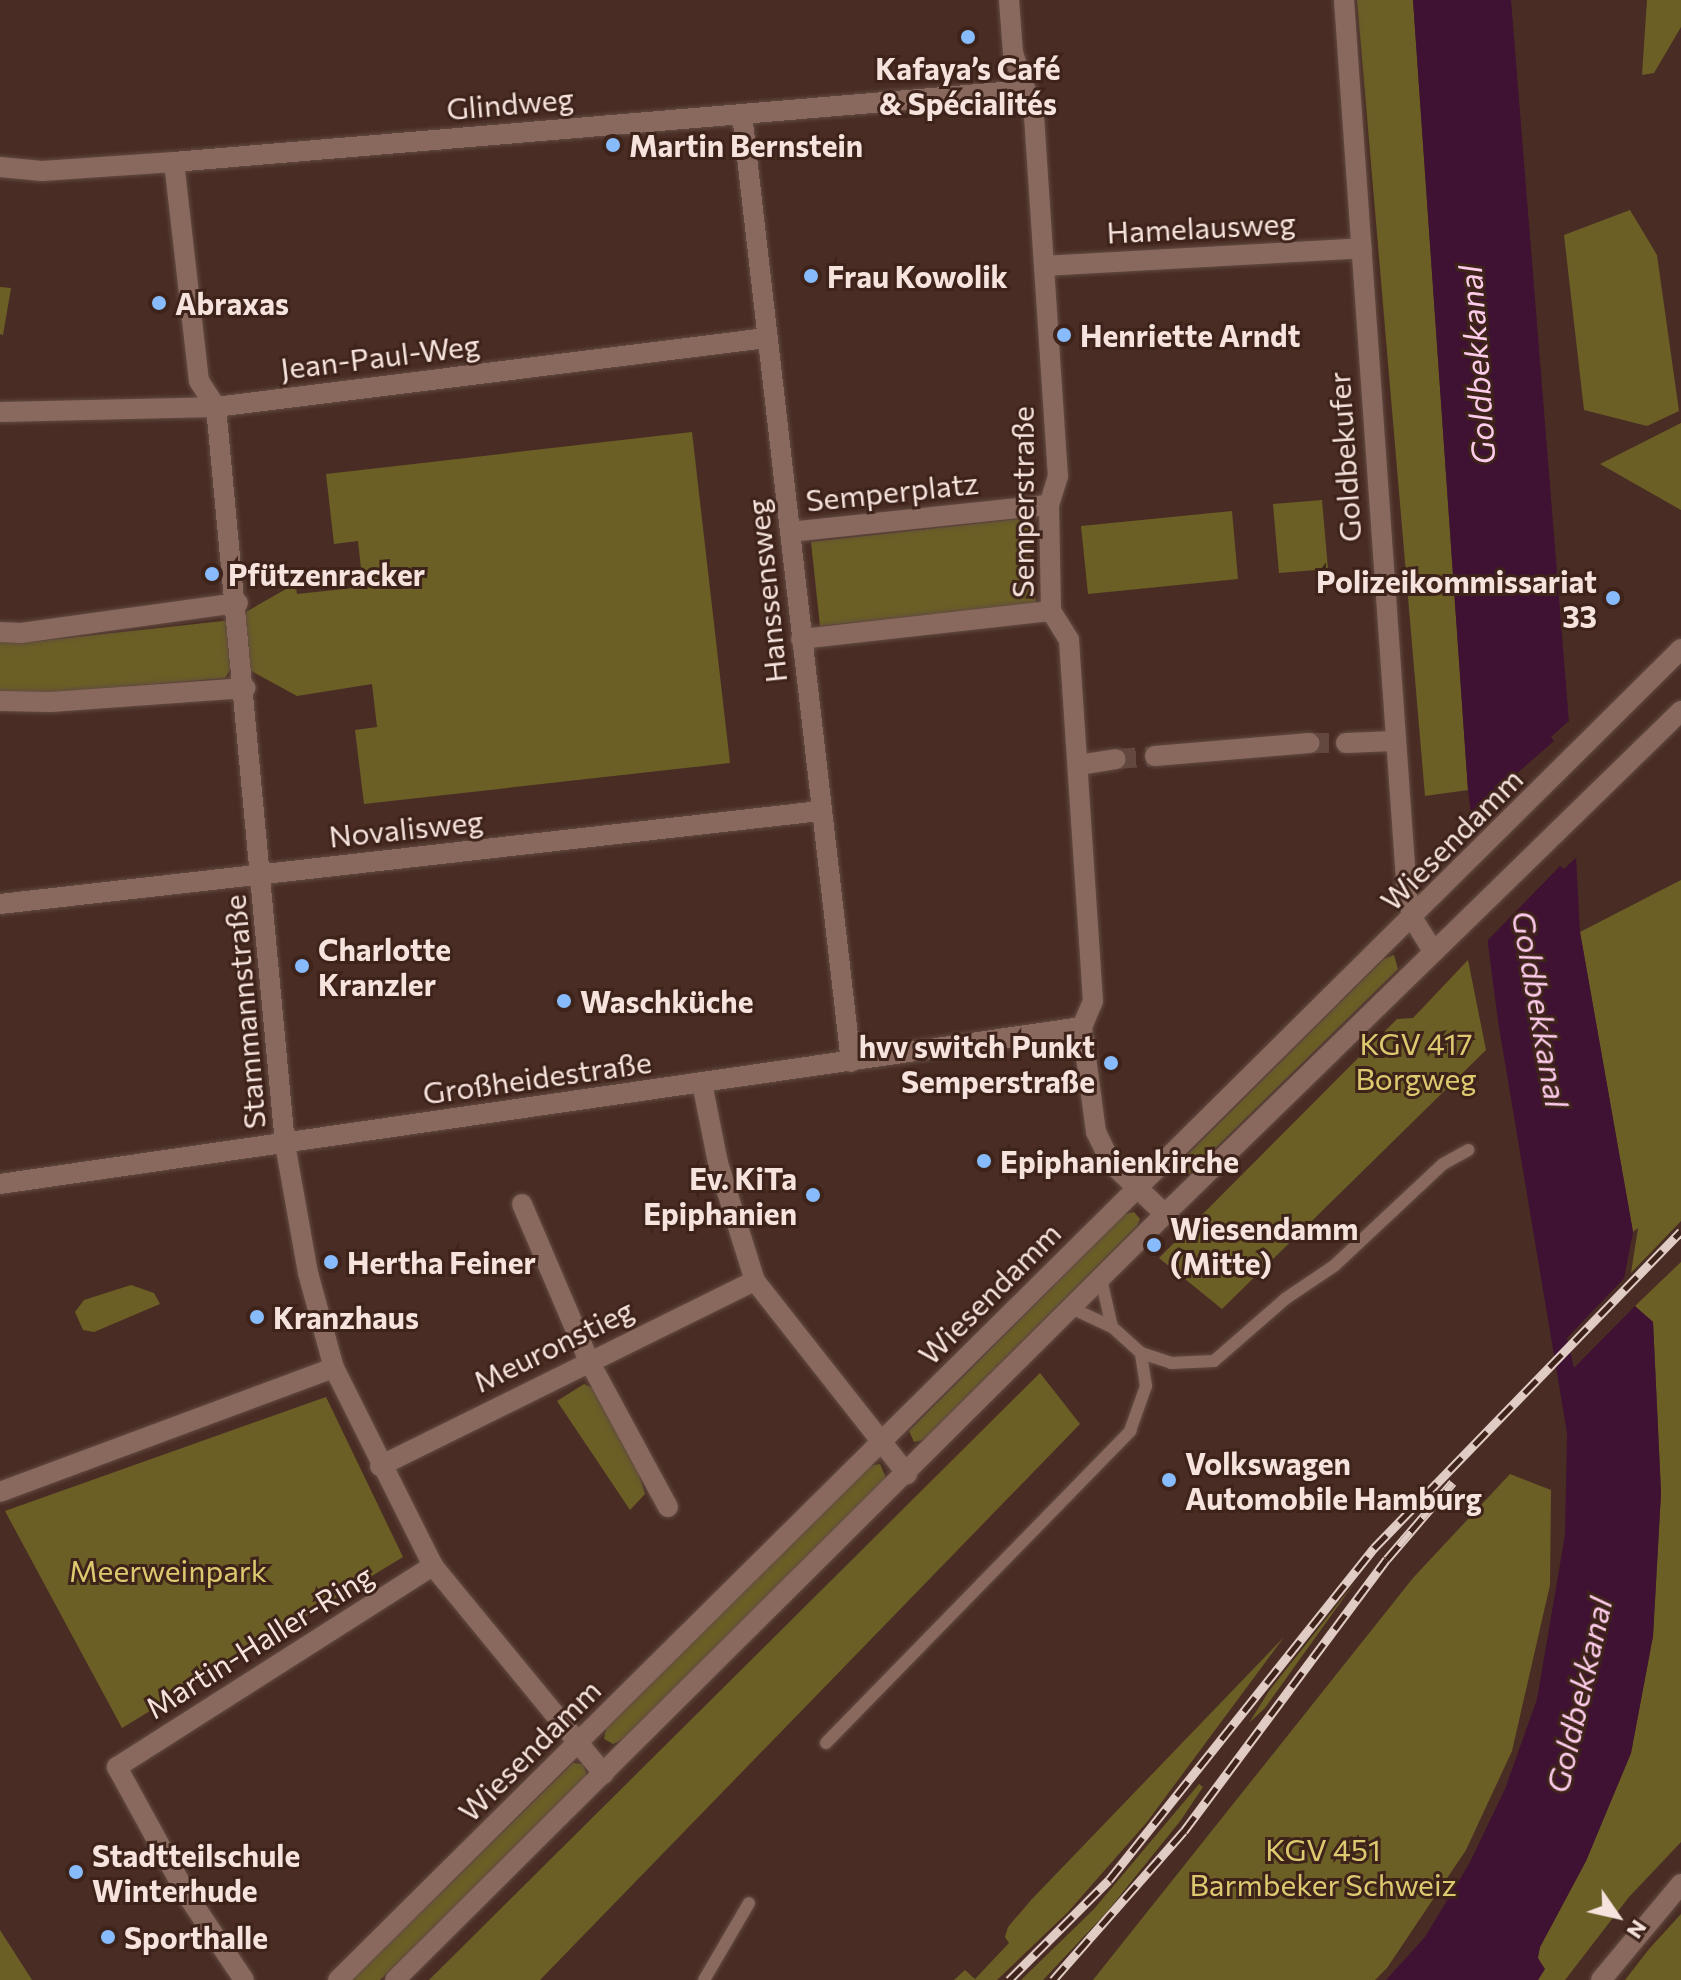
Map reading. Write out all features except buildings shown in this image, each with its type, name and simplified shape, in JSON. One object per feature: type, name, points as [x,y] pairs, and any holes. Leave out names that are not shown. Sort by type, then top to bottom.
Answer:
[{"type":"street","name":"Semperstraße","points":[[1009,0],[1013,53],[1034,116],[1058,476],[1049,505],[1051,611],[1069,640],[1093,1001],[1082,1027],[1096,1132],[1111,1163],[1165,1214]]},
{"type":"street","name":"Goldbekufer","points":[[1344,0],[1394,741],[1413,919],[1434,952]]},
{"type":"street","name":"Glindweg","points":[[0,167],[42,171],[174,162],[1026,90]]},
{"type":"street","name":"Hanssensweg","points":[[742,114],[851,1062]]},
{"type":"street","name":"Stammannstraße","points":[[174,162],[199,381],[216,407],[238,603],[285,1144],[308,1273],[334,1368],[380,1466],[433,1566],[576,1745],[604,1774]]},
{"type":"street","name":"Hamelausweg","points":[[1044,266],[1361,248]]},
{"type":"street","name":"Jean-Paul-Weg","points":[[0,412],[216,407],[766,338]]},
{"type":"street","name":"Semperplatz","points":[[790,532],[1049,505]]},
{"type":"street","points":[[0,632],[21,633],[238,603]]},
{"type":"street","points":[[801,639],[1051,611]]},
{"type":"street","name":"Wiesendamm","points":[[338,1980],[1136,1189],[1413,919],[1681,649]]},
{"type":"street","points":[[0,701],[51,702],[245,688]]},
{"type":"street","points":[[395,1980],[1165,1214],[1681,711]]},
{"type":"street","points":[[1346,743],[1394,741]]},
{"type":"street","points":[[1155,756],[1309,743]]},
{"type":"street","points":[[1079,765],[1116,759]]},
{"type":"street","name":"Novalisweg","points":[[0,904],[820,811]]},
{"type":"street","name":"Großheidestraße","points":[[0,1184],[1082,1027]]},
{"type":"street","points":[[702,1083],[718,1163],[755,1281],[907,1474]]},
{"type":"street","points":[[522,1204],[589,1361],[668,1507]]},
{"type":"street","name":"Meuronstieg","points":[[380,1466],[755,1281]]},
{"type":"street","points":[[0,1492],[334,1368]]},
{"type":"street","name":"Martin-Haller-Ring","points":[[244,1980],[187,1895],[117,1767],[433,1566]]},
{"type":"street","points":[[1601,1980],[1681,1884]]},
{"type":"lane","points":[[1071,1308],[1112,1327],[1141,1353],[1171,1363],[1214,1361],[1285,1299],[1334,1266],[1443,1164],[1468,1150]]},
{"type":"lane","points":[[1101,1279],[1112,1327]]},
{"type":"lane","points":[[826,1743],[1130,1431],[1146,1386],[1141,1353]]},
{"type":"lane","points":[[704,1980],[749,1903]]},
{"type":"green space","points":[[1357,0],[1413,0],[1468,790],[1425,796]]},
{"type":"green space","points":[[1647,0],[1681,0],[1681,27],[1654,73],[1642,75]]},
{"type":"green space","points":[[1630,210],[1657,255],[1679,411],[1647,426],[1584,410],[1564,235]]},
{"type":"green space","points":[[0,287],[11,288],[3,335],[0,334]]},
{"type":"green space","points":[[1681,423],[1681,510],[1600,464]]},
{"type":"green space","points":[[692,432],[730,763],[364,804],[355,730],[377,727],[372,684],[297,696],[235,662],[225,678],[27,695],[0,692],[0,640],[31,642],[232,620],[286,589],[296,588],[297,594],[363,587],[358,541],[334,544],[326,474]]},
{"type":"green space","points":[[1322,500],[1328,569],[1279,573],[1273,504]]},
{"type":"green space","points":[[1232,511],[1238,579],[1088,594],[1081,526]]},
{"type":"green space","points":[[1027,518],[1036,603],[820,626],[811,542]]},
{"type":"green space","points":[[1681,880],[1681,1221],[1631,1273],[1638,1228],[1633,1232],[1580,932]]},
{"type":"green space","points":[[1394,955],[1398,969],[1187,1176],[1176,1175],[1175,1167],[1384,959]]},
{"type":"green space","name":"KGV 417 Borgweg","points":[[1468,960],[1486,1050],[1222,1309],[1159,1258],[1397,1019],[1413,1018]]},
{"type":"green space","points":[[1134,1212],[1140,1219],[1137,1226],[923,1440],[914,1442],[909,1431],[1125,1214]]},
{"type":"green space","points":[[1681,1262],[1681,1842],[1629,1897],[1565,1980],[1538,1980],[1544,1969],[1537,1958],[1540,1947],[1586,1861],[1631,1753],[1653,1636],[1661,1493],[1653,1322],[1635,1306]]},
{"type":"green space","points":[[131,1285],[154,1293],[160,1304],[94,1332],[83,1330],[75,1312],[84,1300]]},
{"type":"green space","points":[[1040,1373],[1080,1424],[540,1980],[429,1980]]},
{"type":"green space","points":[[584,1384],[593,1388],[631,1450],[645,1494],[630,1510],[557,1401]]},
{"type":"green space","name":"Meerweinpark","points":[[326,1397],[403,1557],[122,1728],[5,1511]]},
{"type":"green space","points":[[880,1464],[886,1478],[622,1740],[613,1744],[604,1739],[606,1729],[869,1466]]},
{"type":"green space","name":"KGV 451 Barmbeker Schweiz","points":[[1510,1474],[1551,1490],[1550,1585],[1512,1751],[1466,1850],[1387,1968],[1375,1980],[1093,1980],[1413,1578]]},
{"type":"green space","points":[[1355,1582],[1265,1708],[1249,1723],[1269,1691]]},
{"type":"green space","points":[[1284,1637],[1147,1822],[1068,1912],[997,1980],[954,1980],[965,1970],[975,1979],[1009,1943],[1005,1937],[1008,1927],[1032,1899]]},
{"type":"green space","points":[[573,1763],[583,1764],[587,1776],[380,1980],[352,1980]]},
{"type":"green space","points":[[1199,1784],[1203,1787],[1181,1820],[1106,1913],[1043,1980],[1021,1980],[1094,1909]]},
{"type":"green space","points":[[1681,1914],[1681,1980],[1625,1980],[1649,1949]]},
{"type":"green space","points":[[0,1930],[32,1980],[0,1980]]},
{"type":"water","name":"Goldbekkanal","points":[[1413,0],[1511,0],[1569,722],[1580,932],[1633,1232],[1621,1294],[1653,1322],[1661,1493],[1653,1636],[1631,1753],[1586,1861],[1540,1947],[1538,1958],[1545,1969],[1538,1980],[1386,1980],[1425,1937],[1469,1864],[1505,1789],[1537,1699],[1565,1535],[1567,1433],[1498,1021],[1468,790]]},
{"type":"pier","points":[[1573,717],[1578,856],[1564,869],[1560,866],[1484,944],[1467,817],[1554,741],[1551,737]]},
{"type":"pier","points":[[1629,1273],[1625,1293],[1637,1304],[1574,1368],[1567,1338]]},
{"type":"tunnel","points":[[1309,743],[1346,743]]},
{"type":"tunnel","points":[[1116,759],[1155,756]]},
{"type":"railway","points":[[1009,1980],[1109,1880],[1374,1548],[1681,1231]]},
{"type":"railway","points":[[1053,1980],[1184,1831],[1387,1559],[1453,1482]]},
{"type":"place","name":"Kafaya’s Café & Spécialités","points":[[968,37]]},
{"type":"place","name":"Martin Bernstein","points":[[613,145]]},
{"type":"place","name":"Frau Kowolik","points":[[811,276]]},
{"type":"place","name":"Abraxas","points":[[159,303]]},
{"type":"place","name":"Henriette Arndt","points":[[1064,335]]},
{"type":"place","name":"Pfützenracker","points":[[212,574]]},
{"type":"place","name":"Polizeikommissariat 33","points":[[1613,598]]},
{"type":"place","name":"Charlotte Kranzler","points":[[302,966]]},
{"type":"place","name":"Waschküche","points":[[564,1001]]},
{"type":"place","name":"hvv switch Punkt Semperstraße","points":[[1111,1063]]},
{"type":"place","name":"Epiphanienkirche","points":[[984,1161]]},
{"type":"place","name":"Ev. KiTa Epiphanien","points":[[813,1195]]},
{"type":"place","name":"Wiesendamm (Mitte)","points":[[1154,1245]]},
{"type":"place","name":"Hertha Feiner","points":[[331,1262]]},
{"type":"place","name":"Kranzhaus","points":[[257,1317]]},
{"type":"place","name":"Volkswagen Automobile Hamburg","points":[[1169,1480]]},
{"type":"place","name":"Stadtteilschule Winterhude","points":[[76,1872]]},
{"type":"place","name":"Sporthalle","points":[[108,1937]]}]
